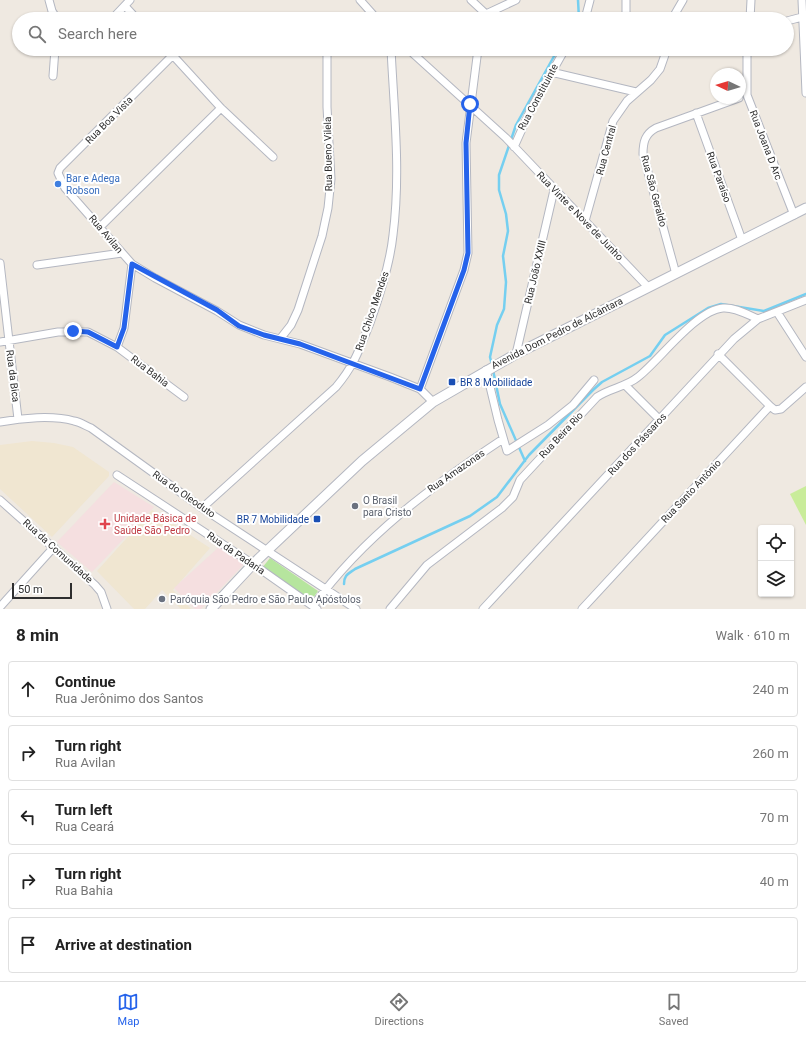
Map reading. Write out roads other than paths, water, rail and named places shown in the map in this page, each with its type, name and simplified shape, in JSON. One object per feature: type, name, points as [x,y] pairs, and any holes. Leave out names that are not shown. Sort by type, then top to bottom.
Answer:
[{"type":"street","points":[[49,0],[54,12]]},
{"type":"street","points":[[119,12],[130,0]]},
{"type":"street","points":[[360,0],[371,12]]},
{"type":"street","points":[[472,0],[482,12]]},
{"type":"street","points":[[493,12],[516,0]]},
{"type":"street","points":[[587,12],[590,0]]},
{"type":"street","points":[[626,0],[626,12]]},
{"type":"street","points":[[676,12],[683,0]]},
{"type":"street","points":[[751,12],[752,0]]},
{"type":"street","points":[[802,0],[806,92]]},
{"type":"street","points":[[125,6],[131,12]]},
{"type":"street","points":[[794,19],[802,17]]},
{"type":"street","points":[[53,76],[54,56]]},
{"type":"street","name":"Rua Boa Vista","points":[[66,188],[58,173],[60,168],[172,56]]},
{"type":"street","points":[[174,56],[221,108],[273,157]]},
{"type":"street","name":"Rua Bueno Vilela","points":[[280,339],[291,325],[298,310],[322,236],[328,208],[331,179],[327,107],[328,56]]},
{"type":"street","name":"Rua Chico Mendes","points":[[202,508],[336,387],[354,364],[375,308],[387,266],[393,236],[397,178],[391,56]]},
{"type":"street","name":"Rua Vinte e Nove de Junho","points":[[416,56],[506,138],[648,287]]},
{"type":"street","points":[[420,389],[464,270],[468,253],[466,143],[477,56]]},
{"type":"street","name":"Rua Constituinte","points":[[513,146],[531,108],[561,56]]},
{"type":"street","name":"Rua Central","points":[[586,221],[614,121],[620,110],[636,92],[651,80],[660,69],[664,56]]},
{"type":"street","name":"Rua Joana D Arc","points":[[745,68],[746,56]]},
{"type":"street","points":[[551,72],[636,92]]},
{"type":"street","name":"Rua São Geraldo","points":[[676,274],[643,154],[645,138],[650,132],[722,104]]},
{"type":"street","name":"Rua Joana D Arc","points":[[745,104],[794,215]]},
{"type":"street","points":[[100,227],[221,108]]},
{"type":"street","name":"Rua Paraíso","points":[[696,113],[742,240]]},
{"type":"street","name":"Rua Avilan","points":[[66,188],[132,264],[217,310],[239,326],[300,344],[420,389],[433,402]]},
{"type":"street","name":"Rua João XXIII","points":[[516,354],[554,190]]},
{"type":"street","name":"Avenida Dom Pedro de Alcântara","points":[[211,609],[253,564],[362,461],[433,402],[503,360],[806,208]]},
{"type":"street","points":[[38,265],[122,253]]},
{"type":"street","name":"Rua da Bica","points":[[0,262],[18,419]]},
{"type":"street","points":[[117,347],[124,328],[132,264]]},
{"type":"street","name":"Rua dos Pássaros","points":[[483,609],[659,420],[718,354],[758,319],[806,300]]},
{"type":"street","name":"Rua Beira Rio","points":[[390,609],[427,565],[502,508],[513,497],[520,480],[597,397],[613,388],[625,385],[638,377],[674,340],[715,310],[724,308],[733,309],[758,319]]},
{"type":"street","points":[[777,312],[806,357]]},
{"type":"street","name":"Rua Bahia","points":[[0,342],[58,332],[88,332],[117,347],[184,397]]},
{"type":"street","points":[[718,354],[775,410],[780,409],[806,387]]},
{"type":"street","points":[[489,368],[503,439],[509,450],[548,426],[573,406],[594,380]]},
{"type":"street","points":[[625,385],[659,420]]},
{"type":"street","name":"Rua Santo Antônio","points":[[582,609],[770,406]]},
{"type":"street","name":"Rua do Oleoduto","points":[[0,422],[18,419],[62,418],[75,421],[91,428],[202,508],[356,609]]},
{"type":"street","name":"Rua Amazonas","points":[[315,607],[325,589],[355,555],[420,497],[451,473],[503,439]]},
{"type":"street","name":"Rua da Padaria","points":[[117,475],[253,564],[315,607]]},
{"type":"street","name":"Rua da Comunidade","points":[[1,501],[95,585],[101,592],[106,609]]},
{"type":"street","points":[[0,607],[54,547]]},
{"type":"waterway","points":[[578,0],[579,12]]},
{"type":"waterway","points":[[492,365],[490,357],[497,325],[504,309],[506,282],[503,256],[508,231],[506,214],[499,190],[499,175],[516,125],[554,56]]},
{"type":"waterway","points":[[344,584],[348,574],[355,569],[470,516],[497,497],[529,455],[593,390],[602,382],[650,356],[665,335],[708,308],[721,304],[764,311],[806,294]]},
{"type":"waterway","points":[[493,370],[500,404],[525,461]]},
{"type":"place","name":"Bar e Adega Robson","points":[[58,184]]},
{"type":"place","name":"BR 8 Mobilidade","points":[[452,382]]},
{"type":"place","name":"O Brasil para Cristo","points":[[355,506]]},
{"type":"place","name":"BR 7 Mobilidade","points":[[317,519]]},
{"type":"place","name":"Unidade Básica de Saúde São Pedro","points":[[105,524]]},
{"type":"place","name":"Paróquia São Pedro e São Paulo Apóstolos","points":[[162,599]]}]
